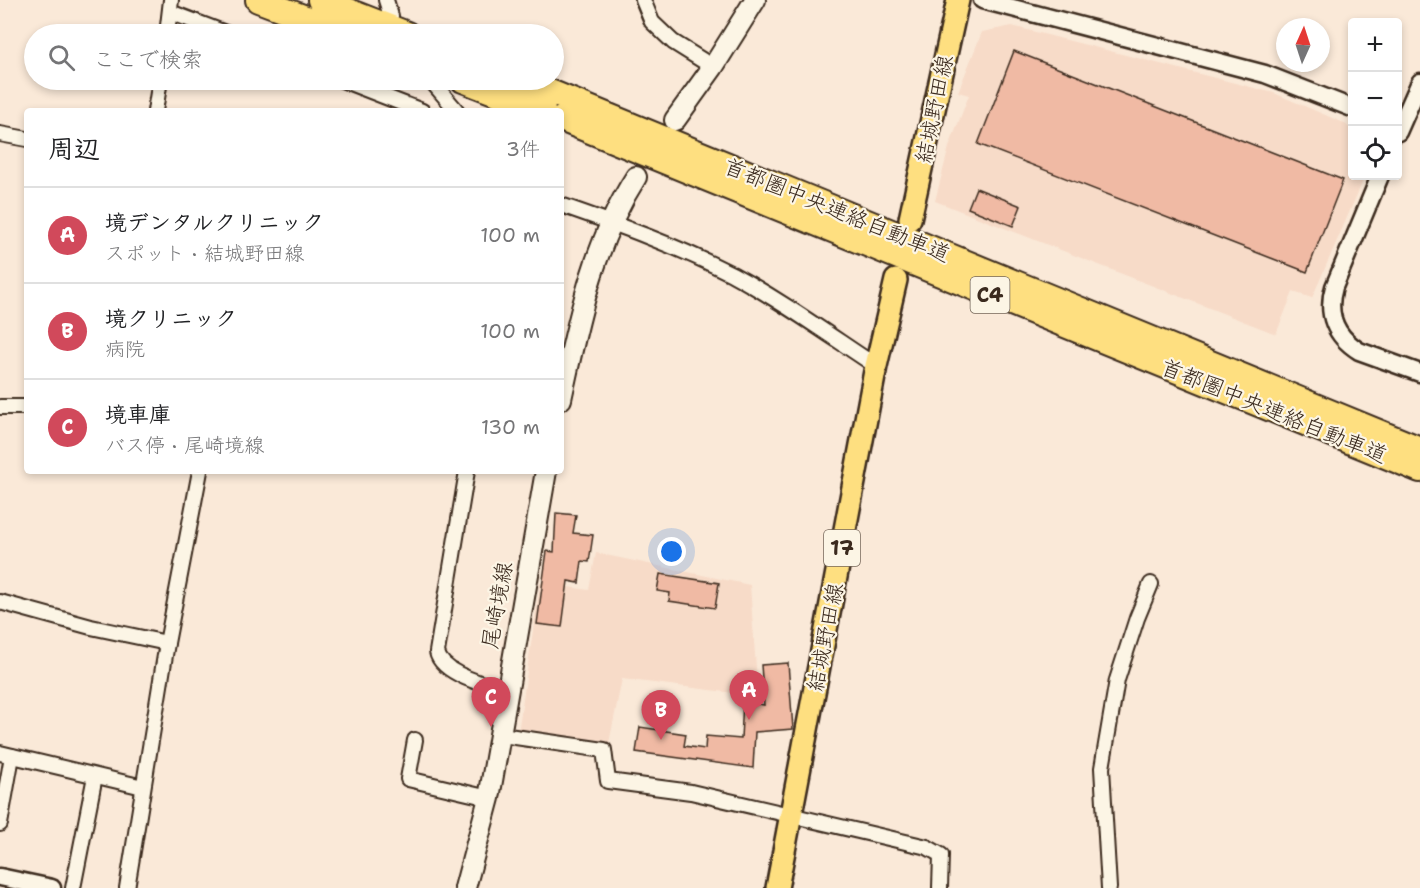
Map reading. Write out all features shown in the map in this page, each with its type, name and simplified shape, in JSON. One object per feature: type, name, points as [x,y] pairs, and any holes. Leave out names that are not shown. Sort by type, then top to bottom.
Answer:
[{"type":"highway","points":[[258,0],[322,24]]},
{"type":"highway","points":[[320,0],[381,24]]},
{"type":"highway","points":[[489,90],[535,108]]},
{"type":"highway","name":"首都圏中央連絡自動車道","points":[[544,90],[1420,449]]},
{"type":"highway","name":"首都圏中央連絡自動車道","points":[[564,119],[1420,470]]},
{"type":"highway","points":[[1352,420],[1420,443]]},
{"type":"main road","points":[[675,120],[713,67],[755,0]]},
{"type":"main road","name":"結城野田線","points":[[910,219],[958,0]]},
{"type":"main road","points":[[564,386],[586,294],[610,222],[636,177]]},
{"type":"main road","name":"結城野田線","points":[[777,888],[876,366],[896,280]]},
{"type":"main road","name":"尾崎境線","points":[[465,888],[489,798],[545,474]]},
{"type":"street","points":[[386,0],[392,16]]},
{"type":"street","points":[[643,0],[652,22],[673,42],[713,67]]},
{"type":"street","points":[[982,0],[1265,74],[1348,106]]},
{"type":"street","points":[[167,24],[170,6],[207,24]]},
{"type":"street","points":[[1399,126],[1420,82]]},
{"type":"street","points":[[155,108],[158,90]]},
{"type":"street","points":[[368,90],[414,108]]},
{"type":"street","points":[[439,90],[454,108]]},
{"type":"street","points":[[0,134],[24,139]]},
{"type":"street","points":[[1378,180],[1334,287],[1330,306],[1331,315],[1338,332],[1351,346],[1359,351],[1420,372]]},
{"type":"street","points":[[564,205],[671,246],[733,275],[876,366]]},
{"type":"street","points":[[0,407],[24,407]]},
{"type":"street","points":[[127,888],[167,643],[199,474]]},
{"type":"street","points":[[467,474],[437,652],[438,658],[449,670],[490,687],[507,691]]},
{"type":"street","points":[[1109,888],[1102,768],[1117,680],[1137,618],[1151,584]]},
{"type":"street","points":[[0,603],[91,627],[167,643]]},
{"type":"street","points":[[501,735],[604,750],[608,780],[691,792],[927,847],[941,855],[940,888]]},
{"type":"street","points":[[415,740],[408,779],[489,798]]},
{"type":"street","points":[[0,824],[6,754],[144,787]]},
{"type":"street","points":[[73,888],[95,776]]},
{"type":"street","points":[[0,877],[52,888]]},
{"type":"shaded area","points":[[1012,26],[1274,93],[1344,123],[1348,126],[1348,180],[1363,180],[1312,298],[1293,292],[1276,334],[935,201],[949,147],[969,95],[958,92],[982,32]]},
{"type":"shaded area","points":[[596,553],[750,585],[758,696],[622,679],[608,748],[518,733],[540,583],[589,590]]},
{"type":"building","points":[[1014,51],[1343,180],[1307,272],[978,144]]},
{"type":"building","points":[[976,188],[1021,206],[1013,226],[968,208]]},
{"type":"building","points":[[556,513],[576,515],[573,533],[593,535],[589,562],[582,561],[579,583],[568,581],[562,627],[537,624],[547,551],[554,552]]},
{"type":"building","points":[[660,574],[719,583],[715,608],[669,601],[670,593],[657,591]]},
{"type":"building","points":[[788,663],[793,729],[755,732],[753,768],[636,752],[640,727],[686,734],[684,746],[705,749],[706,736],[741,739],[743,701],[764,705],[761,665]]},
{"type":"place","name":"境デンタルクリニック","points":[[749,720]]},
{"type":"place","name":"境車庫","points":[[491,727]]},
{"type":"place","name":"境クリニック","points":[[661,740]]}]
